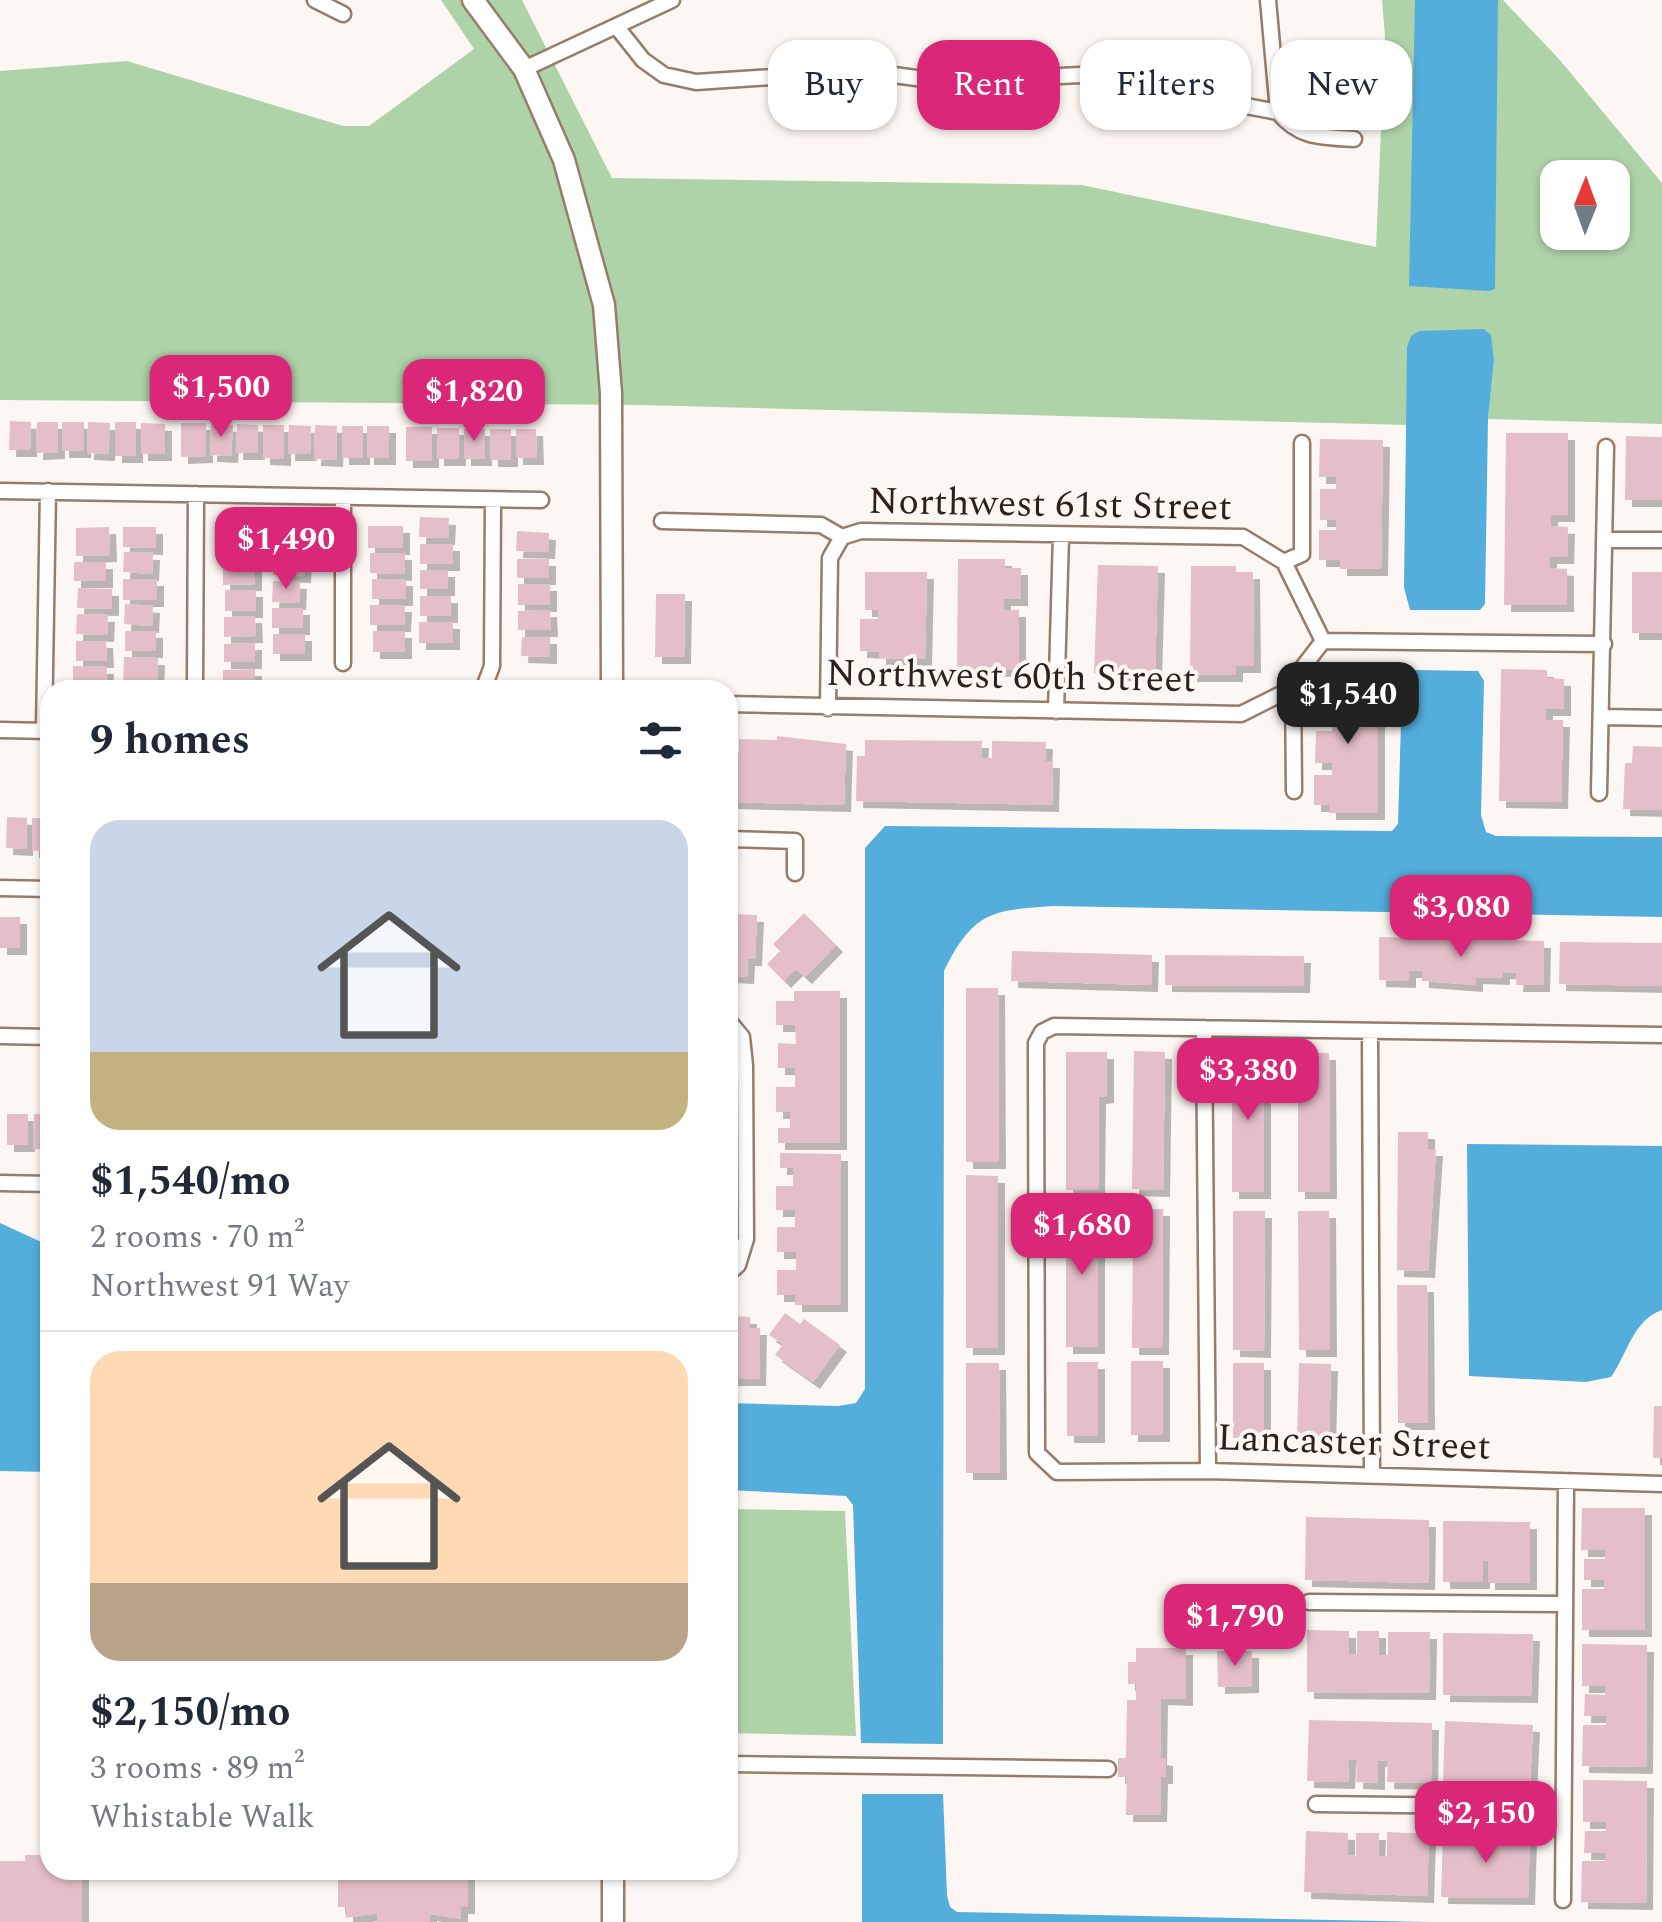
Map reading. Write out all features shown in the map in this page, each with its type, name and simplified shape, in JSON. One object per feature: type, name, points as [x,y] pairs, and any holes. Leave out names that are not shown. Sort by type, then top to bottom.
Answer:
[{"type":"street","points":[[315,0],[343,14]]},
{"type":"street","points":[[472,0],[524,68],[564,160],[604,305],[611,393],[612,680]]},
{"type":"street","points":[[524,68],[672,0]]},
{"type":"street","points":[[1268,0],[1272,40]]},
{"type":"street","points":[[616,26],[643,60],[664,75],[696,82],[864,72],[946,82],[1080,75],[1271,111]]},
{"type":"street","points":[[1292,130],[1312,137],[1354,139]]},
{"type":"street","points":[[1302,443],[1302,554],[1284,562],[1323,642],[1604,644]]},
{"type":"street","points":[[1600,793],[1606,447]]},
{"type":"street","points":[[0,491],[541,500]]},
{"type":"street","points":[[47,680],[48,492]]},
{"type":"street","points":[[196,494],[196,680]]},
{"type":"street","points":[[343,498],[343,663]]},
{"type":"street","points":[[487,680],[492,666],[493,501]]},
{"type":"street","name":"Northwest 61st Street","points":[[662,521],[821,525],[842,537],[861,531],[1243,537],[1284,562]]},
{"type":"street","points":[[1056,712],[1061,535]]},
{"type":"street","points":[[828,708],[830,558],[842,537]]},
{"type":"street","points":[[1606,540],[1662,540]]},
{"type":"street","name":"Northwest 60th Street","points":[[738,704],[1241,714],[1283,693],[1323,642]]},
{"type":"street","points":[[1293,680],[1294,792]]},
{"type":"street","points":[[1604,717],[1662,718]]},
{"type":"street","points":[[0,730],[40,731]]},
{"type":"street","points":[[738,840],[795,841],[794,873]]},
{"type":"street","points":[[0,888],[40,889]]},
{"type":"street","name":"Lancaster Street","points":[[1204,1028],[1054,1026],[1042,1032],[1036,1043],[1037,1453],[1046,1465],[1058,1472],[1372,1474],[1662,1484]]},
{"type":"street","points":[[1208,1471],[1204,1028],[1662,1035]]},
{"type":"street","points":[[1370,1030],[1372,1474]]},
{"type":"street","points":[[738,1033],[744,1052],[746,1182],[744,1254],[738,1262]]},
{"type":"street","points":[[0,1036],[40,1037]]},
{"type":"street","points":[[0,1183],[40,1184]]},
{"type":"street","points":[[1563,1900],[1566,1483]]},
{"type":"street","points":[[1309,1602],[1564,1604]]},
{"type":"street","points":[[738,1764],[1108,1768]]},
{"type":"street","points":[[1316,1804],[1561,1807]]},
{"type":"street","points":[[613,1880],[613,1922]]},
{"type":"green space","points":[[441,0],[522,0],[612,178],[1082,185],[1376,247],[1381,130],[1412,130],[1412,40],[1385,40],[1382,0],[1503,0],[1559,59],[1662,183],[1662,424],[1488,419],[1494,361],[1411,336],[1408,425],[641,405],[0,400],[0,71],[127,61],[343,126],[369,126],[474,49]]},
{"type":"green space","points":[[738,1509],[845,1511],[856,1736],[738,1733]]},
{"type":"water","points":[[1415,0],[1498,0],[1495,289],[1488,291],[1409,286]]},
{"type":"water","points":[[1484,329],[1491,335],[1494,361],[1488,419],[1485,604],[1480,610],[1410,610],[1404,588],[1407,347],[1411,336],[1419,331]]},
{"type":"water","points":[[1415,670],[1478,671],[1484,681],[1481,815],[1486,832],[1496,836],[1662,837],[1662,917],[1053,906],[999,913],[975,926],[954,951],[944,971],[943,1744],[861,1743],[853,1505],[846,1496],[738,1491],[738,1403],[838,1406],[856,1403],[865,1389],[865,848],[885,826],[1392,831],[1398,824],[1402,688],[1406,676]]},
{"type":"water","points":[[1467,1144],[1662,1146],[1662,1310],[1644,1321],[1611,1377],[1586,1382],[1469,1376]]},
{"type":"water","points":[[0,1223],[40,1241],[40,1472],[0,1471]]},
{"type":"water","points":[[862,1794],[943,1794],[947,1895],[950,1907],[957,1912],[1429,1922],[862,1922]]},
{"type":"building","points":[[10,421],[31,422],[30,450],[9,450]]},
{"type":"building","points":[[37,422],[58,422],[58,452],[36,453]]},
{"type":"building","points":[[62,422],[84,422],[84,451],[62,451]]},
{"type":"building","points":[[88,422],[110,423],[108,454],[87,453]]},
{"type":"building","points":[[115,422],[136,422],[136,456],[115,456]]},
{"type":"building","points":[[141,423],[165,424],[165,454],[141,454]]},
{"type":"building","points":[[181,423],[206,423],[206,456],[181,457]]},
{"type":"building","points":[[211,424],[233,425],[231,456],[210,455]]},
{"type":"building","points":[[237,424],[258,425],[258,453],[236,453]]},
{"type":"building","points":[[263,425],[284,425],[284,459],[263,458]]},
{"type":"building","points":[[289,425],[311,426],[310,454],[288,454]]},
{"type":"building","points":[[315,425],[337,426],[336,460],[314,459]]},
{"type":"building","points":[[342,426],[363,426],[363,458],[342,458]]},
{"type":"building","points":[[367,426],[389,426],[389,458],[367,458]]},
{"type":"building","points":[[406,427],[432,427],[432,461],[406,461]]},
{"type":"building","points":[[437,428],[459,428],[459,459],[437,459]]},
{"type":"building","points":[[464,429],[485,429],[485,459],[464,459]]},
{"type":"building","points":[[490,429],[511,429],[511,460],[491,460]]},
{"type":"building","points":[[516,429],[536,429],[537,458],[516,458]]},
{"type":"building","points":[[1506,433],[1568,433],[1568,515],[1551,515],[1551,526],[1568,527],[1567,557],[1550,557],[1550,568],[1567,569],[1567,605],[1504,605]]},
{"type":"building","points":[[1626,436],[1662,437],[1662,500],[1625,500]]},
{"type":"building","points":[[1320,439],[1383,440],[1381,569],[1340,569],[1340,560],[1319,560],[1319,530],[1336,530],[1336,520],[1320,520],[1320,489],[1336,489],[1336,477],[1319,477]]},
{"type":"building","points":[[420,517],[449,518],[448,538],[419,537]]},
{"type":"building","points":[[368,526],[403,526],[403,548],[368,548]]},
{"type":"building","points":[[109,527],[110,555],[76,556],[76,528]]},
{"type":"building","points":[[123,527],[156,527],[156,548],[123,547]]},
{"type":"building","points":[[272,529],[299,529],[299,549],[272,549]]},
{"type":"building","points":[[255,531],[255,563],[220,563],[220,532]]},
{"type":"building","points":[[517,531],[549,533],[548,552],[516,551]]},
{"type":"building","points":[[420,544],[453,544],[453,564],[420,564]]},
{"type":"building","points":[[124,552],[153,553],[152,574],[123,572]]},
{"type":"building","points":[[370,553],[405,553],[405,574],[370,573]]},
{"type":"building","points":[[273,555],[305,556],[304,576],[273,575]]},
{"type":"building","points":[[517,559],[549,559],[549,578],[517,578]]},
{"type":"building","points":[[958,559],[1005,559],[1005,568],[1021,568],[1021,599],[1004,599],[1004,610],[1019,610],[1019,670],[957,669]]},
{"type":"building","points":[[74,562],[106,562],[106,581],[74,581]]},
{"type":"building","points":[[223,565],[255,565],[255,584],[223,585]]},
{"type":"building","points":[[1098,565],[1158,566],[1155,675],[1094,673]]},
{"type":"building","points":[[1191,566],[1236,566],[1236,572],[1253,572],[1254,666],[1236,666],[1236,675],[1190,675]]},
{"type":"building","points":[[420,570],[448,570],[448,589],[420,589]]},
{"type":"building","points":[[865,572],[927,572],[925,659],[879,658],[879,652],[860,651],[860,619],[878,619],[878,610],[865,610]]},
{"type":"building","points":[[1632,572],[1662,572],[1662,633],[1632,633]]},
{"type":"building","points":[[123,579],[157,579],[157,600],[123,600]]},
{"type":"building","points":[[372,579],[406,579],[406,599],[372,599]]},
{"type":"building","points":[[273,581],[300,582],[299,603],[272,602]]},
{"type":"building","points":[[518,584],[550,584],[550,605],[518,605]]},
{"type":"building","points":[[78,588],[112,589],[112,609],[77,608]]},
{"type":"building","points":[[225,590],[256,590],[256,611],[225,611]]},
{"type":"building","points":[[656,594],[685,594],[684,657],[655,657]]},
{"type":"building","points":[[420,596],[451,596],[451,616],[420,616]]},
{"type":"building","points":[[125,604],[153,606],[152,626],[124,624]]},
{"type":"building","points":[[370,605],[405,605],[404,625],[370,625]]},
{"type":"building","points":[[272,608],[303,608],[303,628],[272,628]]},
{"type":"building","points":[[550,610],[551,630],[518,630],[518,611]]},
{"type":"building","points":[[77,614],[108,615],[107,635],[76,634]]},
{"type":"building","points":[[255,616],[256,636],[224,637],[224,617]]},
{"type":"building","points":[[419,622],[453,622],[453,643],[419,643]]},
{"type":"building","points":[[125,631],[156,631],[156,651],[125,651]]},
{"type":"building","points":[[373,631],[405,631],[405,652],[373,652]]},
{"type":"building","points":[[273,634],[305,634],[305,654],[273,654]]},
{"type":"building","points":[[522,637],[550,637],[550,657],[521,656]]},
{"type":"building","points":[[76,641],[106,641],[107,661],[76,661]]},
{"type":"building","points":[[255,643],[255,662],[224,662],[224,644]]},
{"type":"building","points":[[124,657],[158,658],[157,680],[123,680]]},
{"type":"building","points":[[73,666],[107,667],[106,680],[73,680]]},
{"type":"building","points":[[255,669],[255,680],[223,680],[223,670]]},
{"type":"building","points":[[1501,669],[1547,670],[1547,678],[1564,679],[1564,709],[1546,709],[1546,720],[1563,720],[1561,802],[1499,801]]},
{"type":"building","points":[[1317,682],[1378,682],[1378,813],[1329,813],[1329,805],[1314,805],[1314,775],[1332,775],[1332,763],[1315,763],[1316,731],[1332,731],[1332,720],[1317,720]]},
{"type":"building","points":[[777,736],[846,744],[844,805],[738,802],[739,739],[777,740]]},
{"type":"building","points":[[865,740],[982,741],[981,758],[992,758],[992,741],[1046,742],[1045,761],[1053,761],[1052,805],[856,801],[857,756],[865,756]]},
{"type":"building","points":[[1633,746],[1662,747],[1662,810],[1623,809],[1625,763],[1632,763]]},
{"type":"building","points":[[7,817],[27,818],[26,849],[6,848]]},
{"type":"building","points":[[32,818],[40,818],[40,851],[32,851]]},
{"type":"building","points":[[804,913],[836,945],[805,977],[796,969],[784,981],[767,964],[780,951],[773,944]]},
{"type":"building","points":[[738,914],[757,915],[755,959],[748,959],[747,977],[738,977]]},
{"type":"building","points":[[0,917],[20,917],[20,948],[0,948]]},
{"type":"building","points":[[1379,937],[1544,941],[1543,985],[1516,985],[1517,973],[1503,972],[1503,978],[1476,977],[1476,985],[1422,981],[1422,971],[1409,971],[1409,981],[1379,980]]},
{"type":"building","points":[[1560,942],[1662,943],[1662,986],[1559,984]]},
{"type":"building","points":[[1012,951],[1152,955],[1151,985],[1011,981]]},
{"type":"building","points":[[1165,955],[1304,956],[1303,986],[1165,985]]},
{"type":"building","points":[[966,988],[998,988],[999,1162],[966,1162]]},
{"type":"building","points":[[794,991],[840,991],[840,1143],[778,1143],[778,1128],[790,1128],[790,1112],[776,1112],[776,1087],[795,1087],[795,1068],[778,1068],[778,1043],[796,1044],[795,1025],[776,1025],[776,1001],[794,1001]]},
{"type":"building","points":[[1134,1051],[1165,1052],[1163,1190],[1132,1189]]},
{"type":"building","points":[[1066,1052],[1107,1052],[1107,1096],[1099,1097],[1098,1190],[1066,1190]]},
{"type":"building","points":[[1232,1053],[1264,1053],[1264,1192],[1232,1192]]},
{"type":"building","points":[[1298,1053],[1329,1053],[1330,1192],[1298,1192]]},
{"type":"building","points":[[7,1114],[28,1114],[28,1145],[7,1145]]},
{"type":"building","points":[[34,1114],[40,1114],[40,1149],[33,1149]]},
{"type":"building","points":[[1398,1132],[1428,1132],[1428,1149],[1436,1149],[1428,1271],[1397,1270]]},
{"type":"building","points":[[780,1153],[841,1154],[841,1305],[795,1305],[795,1295],[777,1295],[777,1270],[796,1270],[796,1252],[777,1252],[777,1227],[795,1227],[795,1210],[776,1210],[776,1186],[793,1186],[793,1168],[780,1168]]},
{"type":"building","points":[[966,1175],[998,1176],[998,1348],[966,1348]]},
{"type":"building","points":[[1066,1209],[1098,1209],[1098,1347],[1066,1347]]},
{"type":"building","points":[[1133,1209],[1163,1209],[1162,1348],[1132,1348]]},
{"type":"building","points":[[1233,1211],[1265,1211],[1264,1351],[1233,1350]]},
{"type":"building","points":[[1298,1211],[1329,1211],[1330,1350],[1299,1350]]},
{"type":"building","points":[[1397,1285],[1427,1285],[1428,1423],[1398,1423]]},
{"type":"building","points":[[785,1313],[800,1324],[804,1319],[840,1345],[813,1382],[775,1355],[783,1344],[769,1335]]},
{"type":"building","points":[[738,1316],[750,1317],[750,1328],[760,1328],[759,1379],[738,1379]]},
{"type":"building","points":[[1131,1361],[1163,1361],[1163,1435],[1131,1435]]},
{"type":"building","points":[[1067,1362],[1098,1362],[1098,1436],[1067,1436]]},
{"type":"building","points":[[966,1363],[999,1363],[1000,1473],[966,1473]]},
{"type":"building","points":[[1233,1363],[1264,1363],[1264,1438],[1233,1438]]},
{"type":"building","points":[[1299,1363],[1331,1364],[1329,1438],[1297,1437]]},
{"type":"building","points":[[1654,1406],[1662,1406],[1662,1458],[1653,1458]]},
{"type":"building","points":[[1582,1508],[1645,1508],[1645,1630],[1582,1630],[1582,1589],[1604,1589],[1604,1580],[1584,1580],[1584,1559],[1605,1559],[1605,1550],[1581,1550]]},
{"type":"building","points":[[1306,1517],[1429,1520],[1428,1583],[1305,1580]]},
{"type":"building","points":[[1443,1521],[1530,1522],[1530,1583],[1488,1583],[1488,1561],[1483,1560],[1483,1582],[1443,1582]]},
{"type":"building","points":[[1307,1630],[1349,1631],[1349,1654],[1357,1654],[1357,1631],[1379,1631],[1379,1655],[1388,1655],[1388,1632],[1430,1632],[1429,1693],[1307,1692]]},
{"type":"building","points":[[1443,1633],[1533,1634],[1531,1696],[1443,1695]]},
{"type":"building","points":[[1582,1644],[1647,1645],[1646,1767],[1582,1766],[1583,1725],[1606,1725],[1607,1716],[1584,1716],[1585,1694],[1605,1695],[1605,1686],[1582,1686]]},
{"type":"building","points":[[1136,1648],[1186,1648],[1186,1699],[1161,1698],[1160,1758],[1166,1759],[1166,1777],[1161,1777],[1160,1815],[1126,1815],[1127,1777],[1118,1777],[1118,1758],[1126,1758],[1127,1700],[1136,1700],[1136,1684],[1128,1684],[1128,1662],[1136,1662]]},
{"type":"building","points":[[1217,1651],[1252,1651],[1252,1686],[1218,1687]]},
{"type":"building","points":[[1309,1720],[1432,1723],[1431,1783],[1387,1782],[1388,1761],[1378,1760],[1378,1783],[1356,1782],[1357,1760],[1349,1760],[1348,1782],[1307,1781]]},
{"type":"building","points":[[1445,1721],[1533,1725],[1530,1785],[1443,1784]]},
{"type":"building","points":[[1583,1780],[1647,1781],[1646,1903],[1581,1902],[1582,1861],[1605,1861],[1605,1853],[1584,1853],[1585,1831],[1606,1831],[1606,1822],[1583,1822]]},
{"type":"building","points":[[1306,1831],[1348,1833],[1348,1855],[1356,1856],[1356,1833],[1379,1833],[1378,1856],[1387,1856],[1387,1832],[1429,1834],[1427,1896],[1304,1892]]},
{"type":"building","points":[[1443,1835],[1530,1836],[1528,1898],[1441,1897]]},
{"type":"building","points":[[25,1855],[40,1855],[40,1880],[82,1880],[82,1922],[0,1922],[0,1861],[25,1861]]},
{"type":"building","points":[[338,1880],[468,1880],[468,1907],[461,1907],[461,1919],[430,1914],[430,1922],[377,1922],[377,1913],[346,1918],[346,1907],[338,1907]]}]
